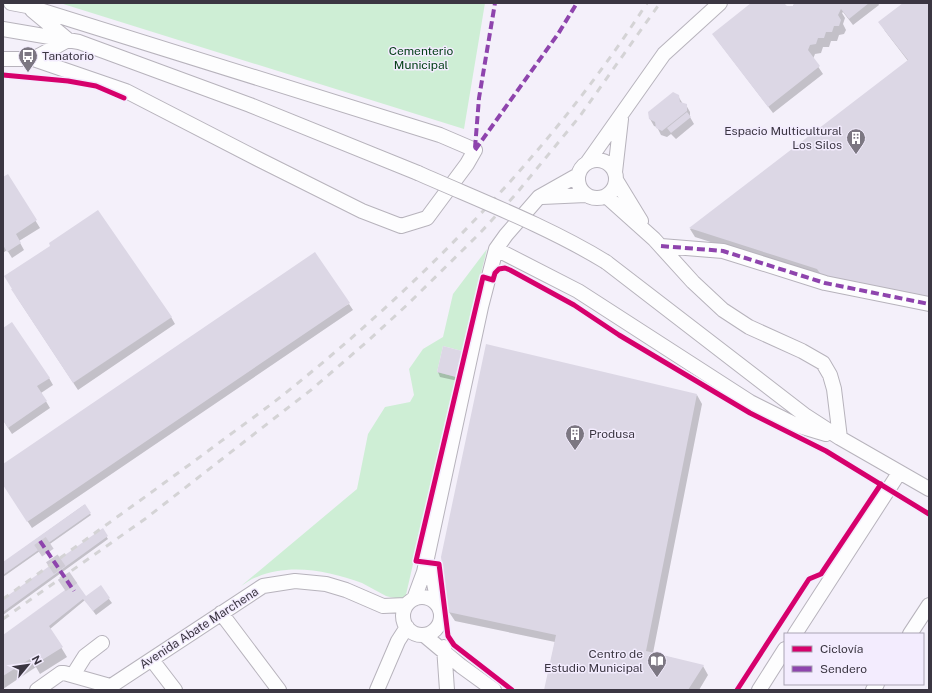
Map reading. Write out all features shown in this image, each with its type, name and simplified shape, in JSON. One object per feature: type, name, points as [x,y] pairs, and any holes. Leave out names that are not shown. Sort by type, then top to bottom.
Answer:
[{"type":"street","points":[[3,58],[33,59],[126,91],[355,207],[400,226],[426,218],[467,164],[475,150],[440,135],[27,6],[11,3]]},
{"type":"street","points":[[586,195],[579,186],[578,175],[580,170],[587,163],[622,115],[664,54],[720,3]]},
{"type":"street","points":[[27,6],[68,40]]},
{"type":"street","points":[[3,29],[79,42],[250,105],[418,173],[552,232],[606,262],[775,393],[840,438],[929,489]]},
{"type":"street","points":[[33,59],[68,40]]},
{"type":"street","points":[[539,197],[586,195],[596,199],[606,196],[613,190],[622,115]]},
{"type":"street","points":[[587,163],[593,160],[606,162],[632,208],[658,243],[693,282],[723,310],[749,327],[802,351],[823,363],[830,375],[834,390],[840,438]]},
{"type":"street","points":[[377,690],[406,624],[404,611],[420,584],[426,562],[481,307],[496,249],[506,235],[539,197],[578,175]]},
{"type":"street","points":[[606,196],[658,243],[723,251],[825,283],[929,304]]},
{"type":"street","points":[[496,249],[578,290],[750,402],[796,425],[840,438]]},
{"type":"street","points":[[796,633],[899,473]]},
{"type":"street","points":[[426,562],[432,574],[441,614],[440,622],[447,690]]},
{"type":"street","name":"Avenida Abate Marchena","points":[[107,688],[263,586],[295,581],[326,584],[346,590],[383,606],[386,610],[406,624]]},
{"type":"street","points":[[410,602],[423,597],[432,600],[439,607]]},
{"type":"street","name":"Avenida Abate Marchena","points":[[383,606],[410,602]]},
{"type":"street","points":[[911,633],[929,605]]},
{"type":"street","points":[[221,613],[279,690]]},
{"type":"street","points":[[424,635],[434,631],[440,622]]},
{"type":"street","points":[[406,624],[415,633],[424,635],[461,666],[494,690]]},
{"type":"street","points":[[81,681],[85,656],[102,643]]},
{"type":"street","points":[[759,690],[784,651]]},
{"type":"street","points":[[152,660],[175,690]]},
{"type":"street","points":[[37,690],[61,674],[107,688]]},
{"type":"green space","name":"Cementerio Municipal","points":[[60,3],[485,3],[464,129]]},
{"type":"green space","points":[[487,249],[462,351],[443,346],[437,372],[456,377],[405,599],[386,596],[362,583],[336,575],[310,570],[283,570],[270,573],[255,578],[241,586],[357,489],[368,434],[385,407],[410,402],[414,395],[409,369],[423,349],[443,337],[453,294]]},
{"type":"building","points":[[751,3],[784,3],[787,6],[793,6],[794,3],[869,3],[849,19],[841,9],[838,15],[841,20],[839,26],[834,26],[832,32],[826,32],[824,38],[818,38],[816,44],[810,45],[808,50],[820,66],[768,107],[712,34]]},
{"type":"building","name":"Espacio Multicultural Los Silos","points":[[903,3],[929,3],[929,297],[831,280],[822,276],[817,269],[689,228],[908,60],[878,22]]},
{"type":"building","points":[[673,92],[679,95],[680,102],[687,104],[687,111],[662,131],[656,128],[655,122],[649,119],[648,112]]},
{"type":"building","points":[[687,112],[691,117],[671,133],[667,128]]},
{"type":"building","points":[[8,174],[37,220],[16,234],[21,243],[7,252],[3,245],[3,177]]},
{"type":"building","points":[[98,210],[172,317],[73,383],[4,276],[50,246],[49,243]]},
{"type":"building","points":[[315,252],[350,303],[27,522],[3,485],[3,464]]},
{"type":"building","points":[[12,322],[50,378],[37,386],[47,401],[8,428],[3,420],[3,328]]},
{"type":"building","name":"Produsa","points":[[486,344],[697,394],[646,651],[704,665],[688,690],[544,690],[556,635],[448,612],[441,557]]},
{"type":"building","points":[[443,346],[462,351],[456,377],[437,372]]},
{"type":"building","points":[[85,504],[91,513],[3,575],[3,562]]},
{"type":"building","points":[[103,528],[108,536],[3,612],[3,599]]},
{"type":"building","points":[[76,582],[86,596],[101,585],[110,598],[93,611],[83,599],[49,626],[63,647],[34,665],[30,659],[3,676],[3,635]]},
{"type":"tunnel","points":[[40,541],[74,591]]},
{"type":"railway","points":[[3,599],[274,402],[334,353],[384,309],[481,214],[526,163],[610,58],[647,3]]},
{"type":"railway","points":[[3,619],[145,519],[311,390],[408,304],[480,233],[516,194],[580,116],[660,3]]},
{"type":"marked path","points":[[475,148],[479,98],[495,3]]},
{"type":"marked path","points":[[475,150],[558,34],[577,3]]},
{"type":"marked path","points":[[661,246],[723,251],[825,283],[929,304]]},
{"type":"marked path","points":[[40,541],[74,591]]},
{"type":"cycle path","points":[[3,75],[68,81],[96,86],[124,98]]},
{"type":"cycle path","points":[[512,690],[454,645],[448,636],[439,564],[416,561],[483,277],[493,280],[495,273],[499,269],[505,268],[510,270],[574,305],[619,335],[750,413],[826,451],[929,514]]},
{"type":"cycle path","points":[[737,690],[809,579],[821,574],[881,484]]},
{"type":"place","name":"Tanatorio","points":[[28,73]]},
{"type":"place","name":"Espacio Multicultural Los Silos","points":[[856,155]]},
{"type":"place","name":"Produsa","points":[[575,451]]},
{"type":"place","name":"Centro de Estudio Municipal","points":[[657,678]]}]
